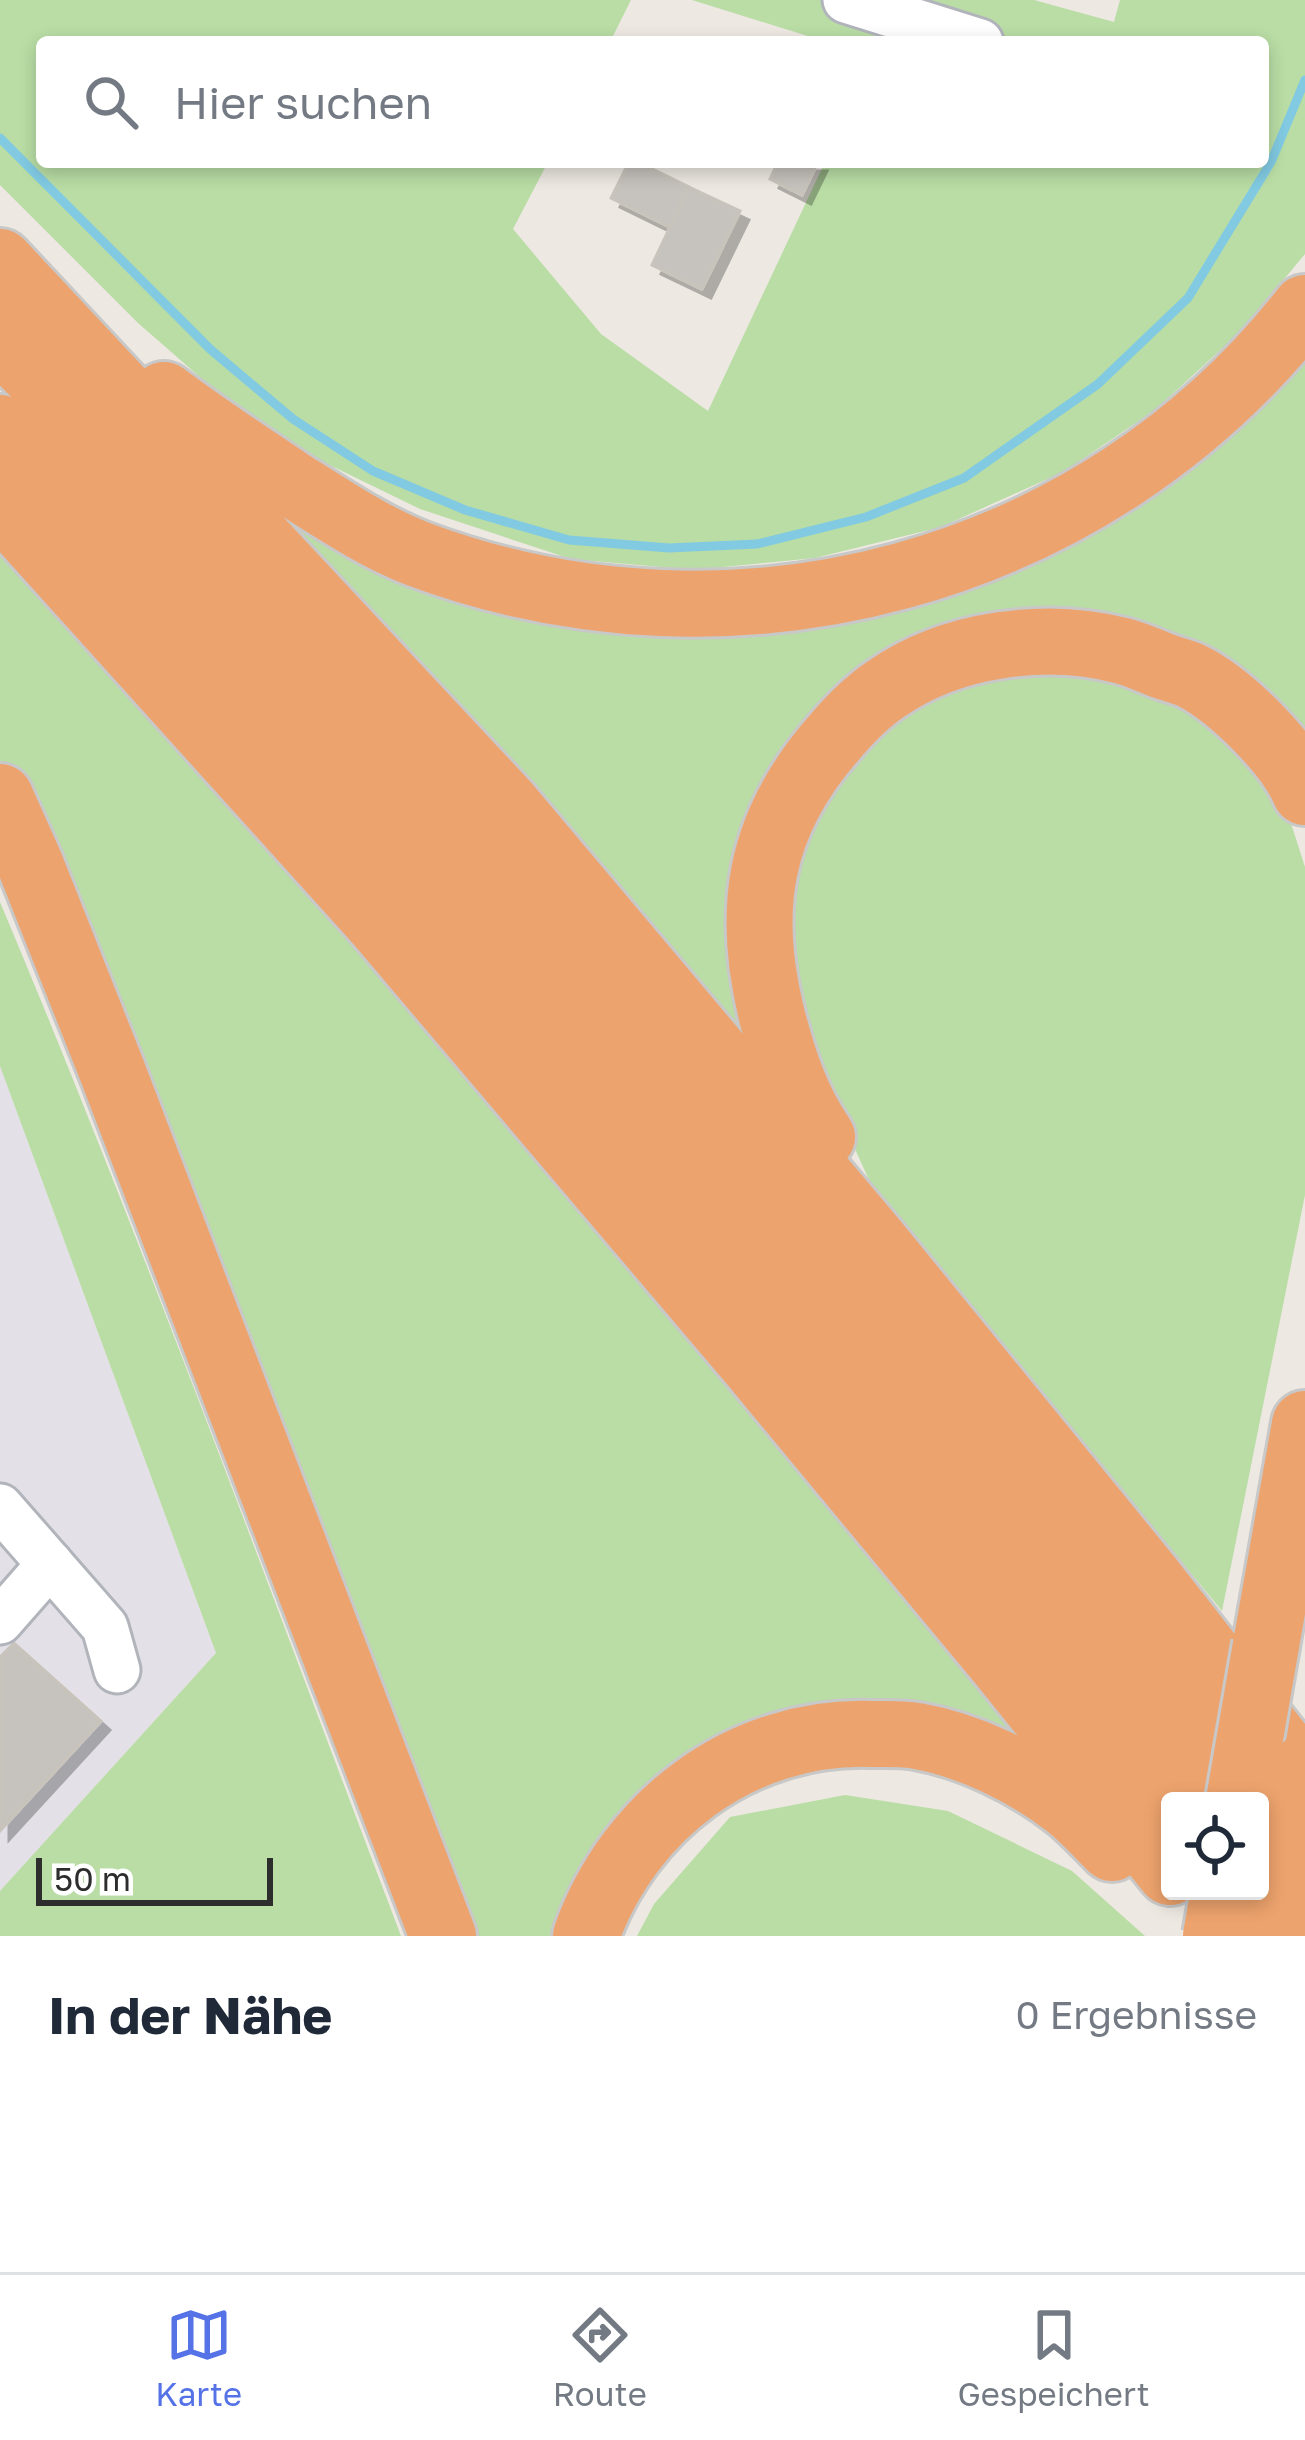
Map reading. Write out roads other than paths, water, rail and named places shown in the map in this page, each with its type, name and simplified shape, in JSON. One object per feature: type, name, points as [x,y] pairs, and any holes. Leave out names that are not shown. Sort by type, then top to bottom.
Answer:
[{"type":"highway","points":[[0,262],[506,804],[875,1242],[1305,1778]]},
{"type":"highway","points":[[65,330],[367,532],[457,566],[541,587],[618,601],[693,605],[770,601],[869,585],[929,569],[1018,535],[1139,466],[1187,430],[1230,393],[1305,308]]},
{"type":"highway","points":[[0,339],[92,431],[483,867],[843,1289],[1045,1536],[1243,1792]]},
{"type":"highway","points":[[0,428],[421,882],[805,1332],[1177,1792]]},
{"type":"highway","points":[[0,503],[393,940],[769,1383],[1161,1861]]},
{"type":"highway","points":[[875,1242],[847,1175],[814,1126],[786,1070],[762,976],[759,905],[765,862],[793,791],[856,712],[888,687],[965,652],[1064,642],[1122,651],[1193,676],[1247,716],[1299,778],[1305,792]]},
{"type":"highway","points":[[0,797],[111,1068],[443,1936]]},
{"type":"highway","points":[[1241,1792],[1305,1424]]},
{"type":"highway","points":[[586,1936],[600,1898],[626,1857],[684,1795],[756,1754],[838,1732],[914,1735],[1010,1769],[1066,1804],[1158,1891],[1234,1918],[1305,1767]]},
{"type":"highway","points":[[1269,1826],[1305,1872]]},
{"type":"street","points":[[846,0],[961,36]]},
{"type":"street","points":[[0,1508],[105,1627],[117,1670]]},
{"type":"street","points":[[0,1621],[50,1564]]},
{"type":"waterway","points":[[1269,165],[1305,80]]},
{"type":"waterway","points":[[0,138],[210,349],[293,419],[373,471],[465,510],[569,540],[669,548],[757,544],[866,517],[964,478],[1098,384],[1188,298],[1267,168]]}]
